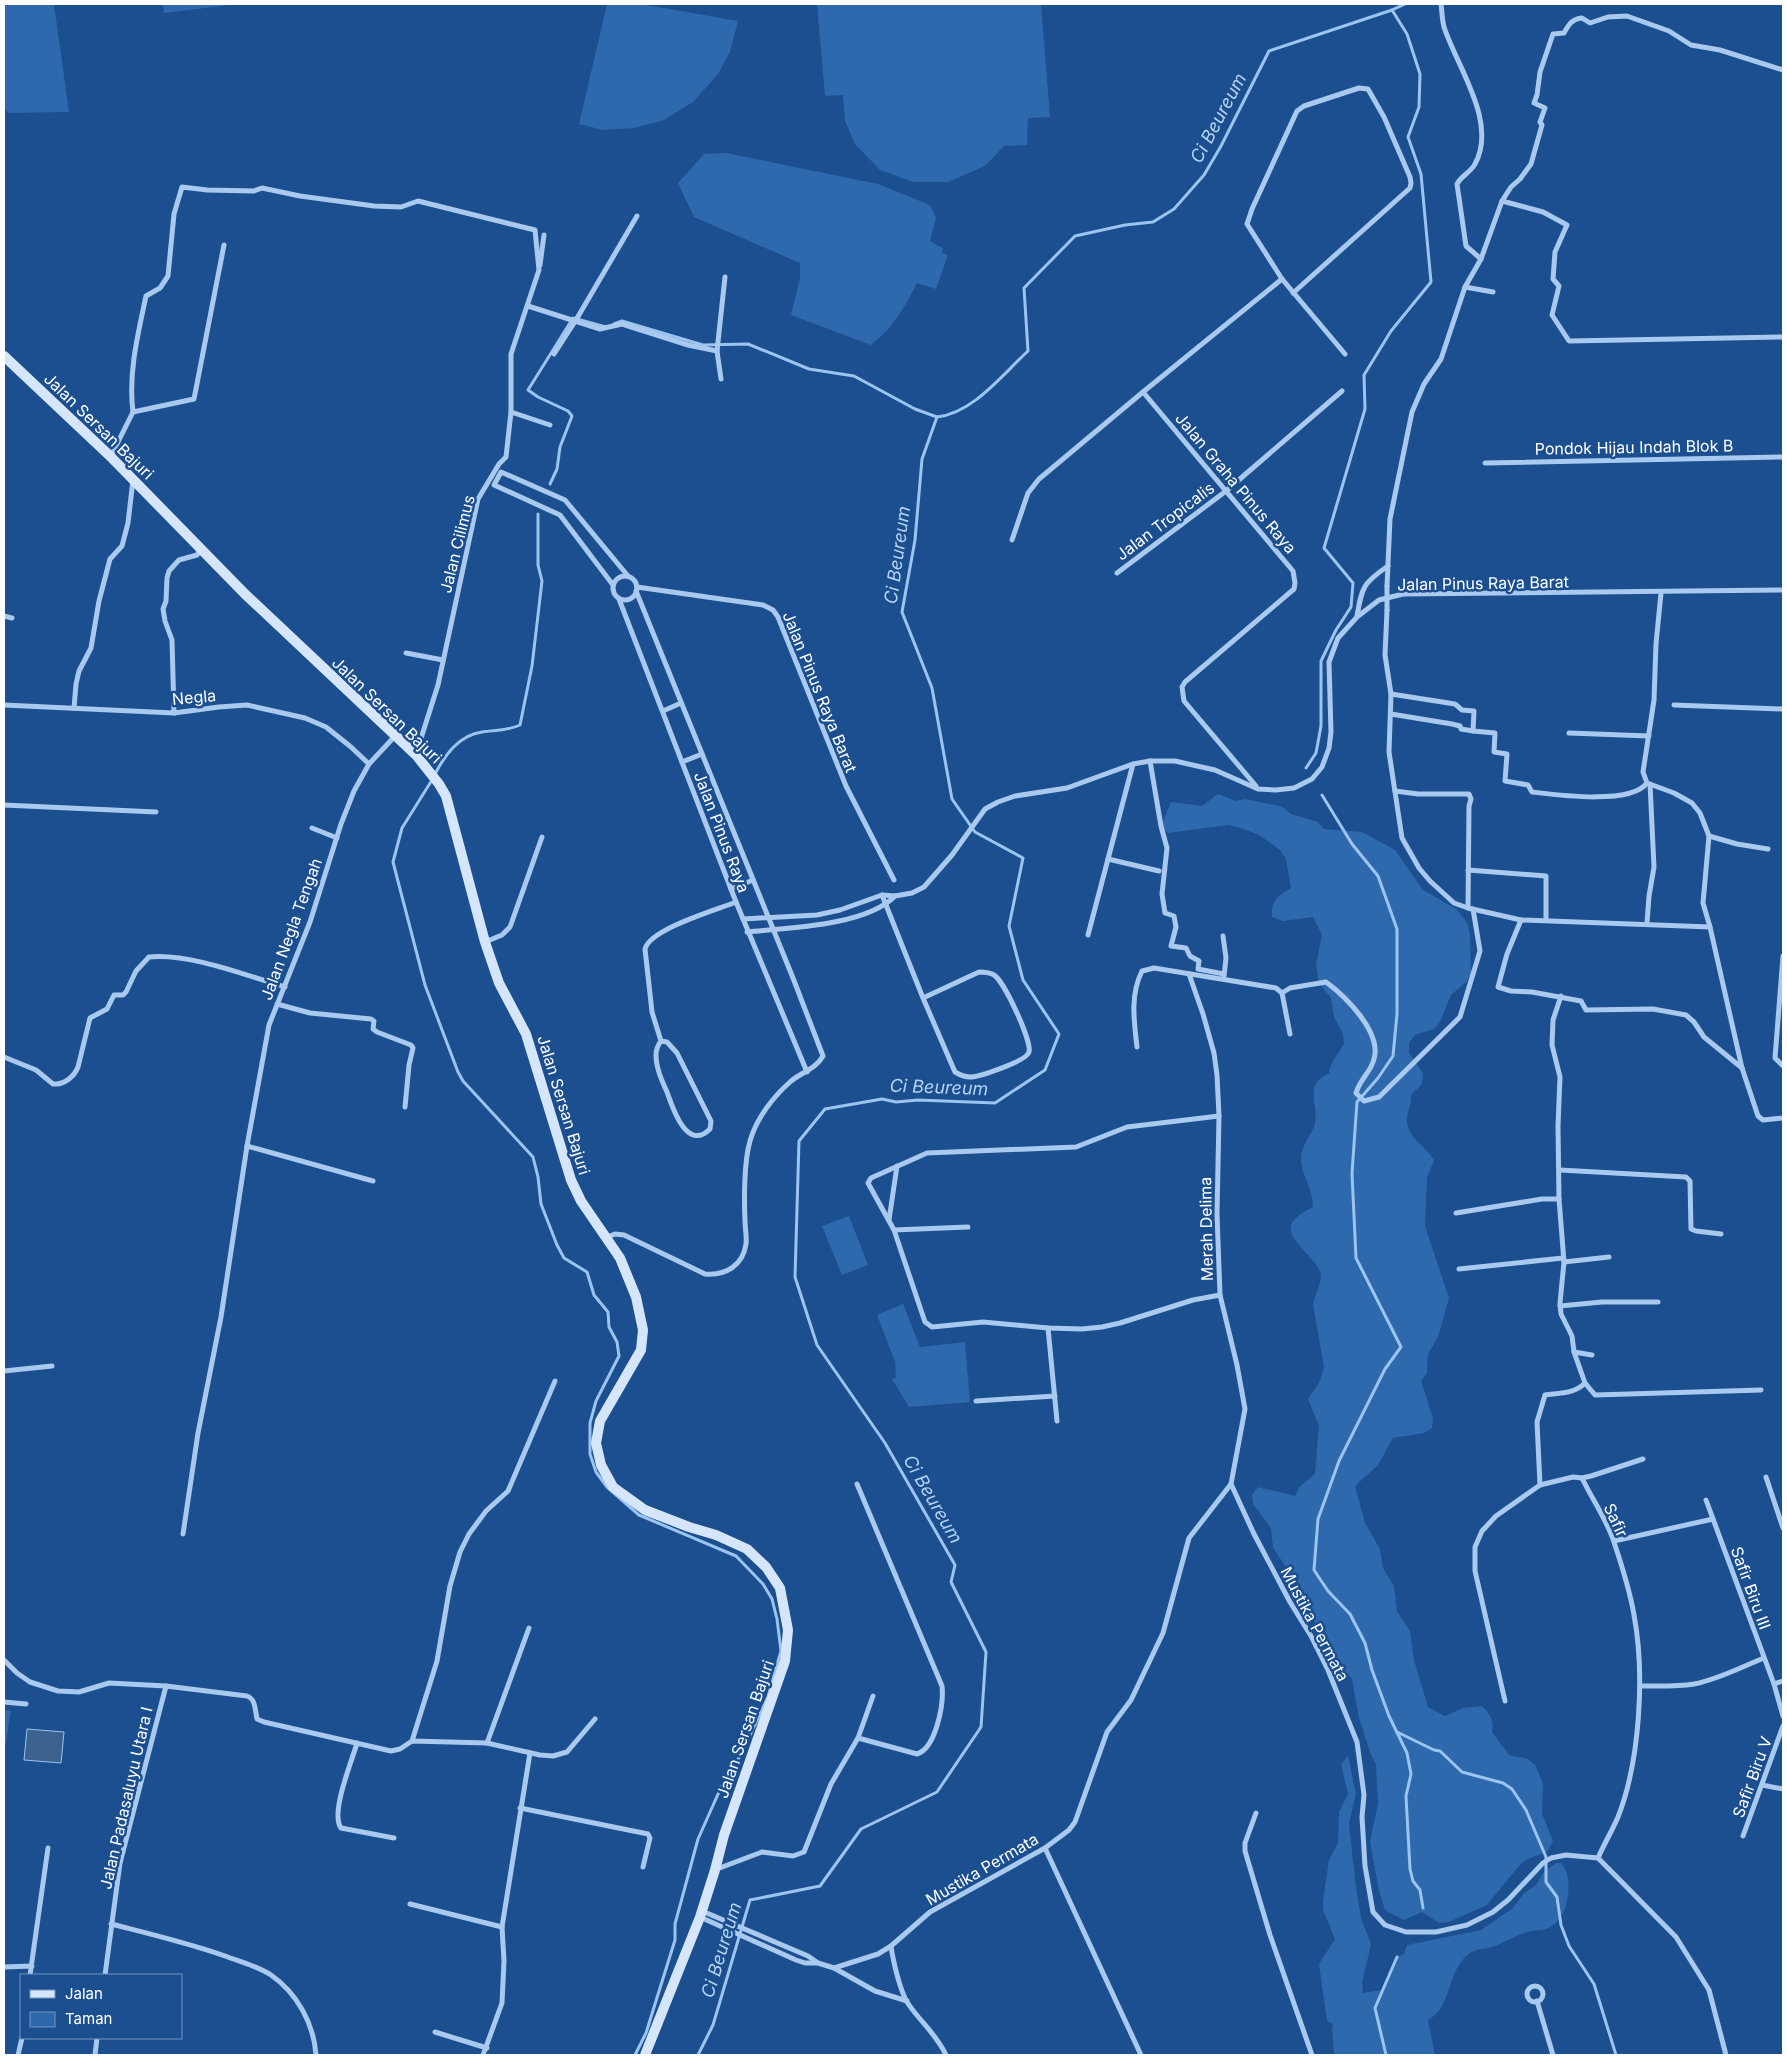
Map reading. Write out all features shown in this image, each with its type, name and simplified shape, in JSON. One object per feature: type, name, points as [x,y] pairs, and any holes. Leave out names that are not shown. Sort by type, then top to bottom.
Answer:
[{"type":"main road","name":"Jalan Sersan Bajuri","points":[[4,356],[110,456],[245,594],[416,755],[438,783],[446,796],[485,942],[499,983],[526,1034],[563,1159],[573,1186],[581,1201],[620,1258],[636,1297],[643,1330],[641,1350],[600,1421],[596,1443],[601,1465],[613,1487],[645,1510],[716,1535],[747,1549],[766,1567],[780,1588],[788,1630],[784,1662],[724,1835],[701,1914],[645,2055]]},
{"type":"street","points":[[1441,4],[1446,33],[1479,112],[1482,134],[1480,148],[1474,166],[1457,184],[1466,246],[1481,259]]},
{"type":"street","points":[[1710,927],[1647,923],[1521,920],[1470,909],[1454,903],[1419,868],[1402,838],[1389,752],[1391,694],[1385,655],[1390,519],[1408,424],[1424,384],[1441,359],[1465,287],[1481,259],[1502,201],[1511,187],[1520,179],[1531,164],[1545,108],[1534,103],[1538,95],[1540,72],[1553,34],[1564,32],[1569,24],[1576,19],[1582,18],[1590,23],[1608,17],[1627,16],[1669,31],[1691,45],[1720,50],[1783,70]]},
{"type":"street","points":[[1293,293],[1410,188],[1411,183],[1406,169],[1384,117],[1368,88],[1359,88],[1304,106],[1297,111],[1247,224],[1282,280],[1293,293],[1345,354]]},
{"type":"street","name":"Jalan Cilimus","points":[[133,412],[130,391],[136,342],[146,296],[160,288],[168,276],[174,214],[182,187],[254,192],[262,188],[300,196],[374,206],[401,207],[418,202],[533,228],[536,233],[539,270],[510,357],[511,412],[506,458],[499,464],[478,499],[438,685],[416,755]]},
{"type":"street","points":[[1502,201],[1543,212],[1567,225],[1555,252],[1553,279],[1559,286],[1552,315],[1569,341],[1783,338]]},
{"type":"street","points":[[554,354],[637,216]]},
{"type":"street","points":[[539,270],[544,235]]},
{"type":"street","points":[[110,456],[133,412],[194,399],[224,245]]},
{"type":"street","points":[[721,380],[716,351],[725,276]]},
{"type":"street","points":[[1012,540],[1028,493],[1039,479],[1282,280]]},
{"type":"street","points":[[1465,287],[1492,292]]},
{"type":"street","points":[[528,306],[601,329],[622,324],[688,345],[716,351]]},
{"type":"street","name":"Jalan Tropicalis","points":[[1117,573],[1226,491],[1342,391]]},
{"type":"street","name":"Jalan Graha Pinus Raya","points":[[1143,392],[1293,571],[1295,587],[1185,682],[1182,687],[1184,701],[1258,789]]},
{"type":"street","points":[[511,412],[550,425]]},
{"type":"street","name":"Pondok Hijau Indah Blok B","points":[[1485,463],[1783,457]]},
{"type":"street","name":"Jalan Pinus Raya","points":[[500,472],[565,500],[628,576],[634,580],[681,703],[822,1052],[820,1062],[807,1072],[747,932],[620,599],[614,593],[613,585],[560,516],[494,485],[500,472]]},
{"type":"street","points":[[74,708],[79,671],[91,648],[99,601],[110,559],[122,546],[128,523],[133,479]]},
{"type":"street","points":[[174,713],[172,640],[165,621],[163,608],[166,600],[167,578],[169,570],[179,560],[197,555],[201,549]]},
{"type":"street","points":[[1357,616],[1362,588],[1373,576],[1388,566]]},
{"type":"street","points":[[613,585],[618,577],[628,576]]},
{"type":"street","points":[[620,599],[631,598],[636,589]]},
{"type":"street","name":"Jalan Pinus Raya Barat","points":[[636,589],[763,605],[773,610],[778,617],[846,786],[894,880]]},
{"type":"street","name":"Jalan Pinus Raya Barat","points":[[743,918],[817,915],[840,910],[882,895],[895,896],[912,893],[924,887],[952,855],[985,809],[1015,796],[1068,788],[1133,764],[1150,761],[1201,766],[1258,789],[1294,788],[1312,779],[1322,766],[1329,748],[1331,732],[1329,662],[1338,638],[1357,616],[1379,600],[1403,594],[1661,593],[1783,590]]},
{"type":"street","points":[[1647,923],[1654,867],[1649,784],[1643,772],[1654,700],[1656,644],[1661,593]]},
{"type":"street","points":[[4,616],[12,618]]},
{"type":"street","points":[[406,653],[443,660]]},
{"type":"street","points":[[1391,694],[1455,704],[1462,710],[1474,711],[1473,731]]},
{"type":"street","points":[[663,711],[681,703]]},
{"type":"street","name":"Negla","points":[[4,705],[174,713],[247,705],[305,718],[326,727],[351,746],[369,764]]},
{"type":"street","points":[[1674,705],[1783,708]]},
{"type":"street","points":[[1391,714],[1452,724],[1460,726],[1461,729],[1494,733],[1494,752],[1507,754],[1508,756],[1505,781],[1528,785],[1532,792],[1571,796],[1620,796],[1644,788],[1649,784]]},
{"type":"street","points":[[1569,733],[1649,736]]},
{"type":"street","name":"Jalan Negla Tengah","points":[[183,1534],[198,1433],[221,1317],[247,1146],[269,1025],[310,922],[354,792],[369,764],[396,736]]},
{"type":"street","points":[[682,762],[702,754]]},
{"type":"street","points":[[1150,761],[1161,826],[1167,848],[1162,894],[1165,913],[1174,916],[1176,928],[1171,946],[1186,948],[1190,956],[1199,961],[1198,970],[1276,988],[1282,993],[1290,1034]]},
{"type":"street","points":[[1088,935],[1133,764]]},
{"type":"street","points":[[1649,784],[1674,793],[1692,803],[1700,812],[1709,836],[1703,903],[1742,1068],[1758,1116],[1763,1120],[1783,1118]]},
{"type":"street","points":[[1282,993],[1290,988],[1326,982],[1362,1018],[1370,1030],[1375,1056],[1369,1072],[1359,1083],[1356,1092],[1364,1101],[1379,1097],[1460,1017],[1480,951],[1470,909],[1468,870],[1469,806],[1471,799],[1469,794],[1418,794],[1395,791]]},
{"type":"street","points":[[4,805],[156,812]]},
{"type":"street","points":[[312,828],[337,838]]},
{"type":"street","points":[[1709,836],[1737,844],[1768,849]]},
{"type":"street","points":[[485,942],[502,935],[510,927],[542,837]]},
{"type":"street","points":[[1108,859],[1159,871]]},
{"type":"street","points":[[1468,870],[1546,876],[1546,920]]},
{"type":"street","points":[[731,889],[753,880]]},
{"type":"street","points":[[882,895],[923,998],[955,1072],[961,1076],[978,1076],[1028,1055],[1030,1051],[1029,1044],[1018,1015],[995,975],[979,972],[923,998]]},
{"type":"street","name":"Jalan Pinus Raya Barat","points":[[747,932],[802,928],[841,920],[886,905],[895,896]]},
{"type":"street","points":[[661,1041],[667,1042],[677,1053],[711,1121],[710,1129],[706,1133],[692,1135],[684,1130],[658,1070],[656,1053],[661,1041],[652,1012],[644,952],[646,945],[652,938],[671,927],[736,902]]},
{"type":"street","points":[[1521,920],[1507,954],[1498,987],[1511,992],[1561,996],[1581,1001],[1586,1010],[1653,1009],[1686,1015],[1694,1022],[1704,1037],[1742,1068]]},
{"type":"street","points":[[1224,936],[1226,958],[1224,977]]},
{"type":"street","points":[[4,1057],[36,1070],[53,1084],[64,1083],[78,1068],[90,1018],[107,1009],[114,994],[123,995],[126,992],[136,971],[149,957],[163,956],[208,965],[285,987]]},
{"type":"street","points":[[1783,956],[1775,1058],[1783,1066]]},
{"type":"street","points":[[1137,1047],[1133,998],[1137,980],[1142,971],[1154,968],[1224,977]]},
{"type":"street","name":"Merah Delima","points":[[1189,974],[1214,1053],[1219,1116],[1217,1214],[1220,1295],[1237,1365],[1245,1409],[1231,1484]]},
{"type":"street","points":[[1561,996],[1553,1020],[1552,1045],[1560,1077],[1558,1126],[1559,1198],[1564,1260],[1560,1306],[1561,1314],[1572,1336],[1574,1352],[1585,1383],[1595,1395],[1761,1390]]},
{"type":"street","points":[[277,1004],[310,1013],[374,1021],[374,1028],[377,1032],[411,1045],[413,1048],[409,1064],[405,1107]]},
{"type":"street","points":[[607,1237],[615,1234],[624,1235],[705,1274],[720,1273],[736,1266],[746,1244],[747,1156],[750,1141],[760,1118],[769,1106],[790,1081],[807,1072]]},
{"type":"street","points":[[1219,1116],[1127,1128],[1076,1147],[927,1152],[871,1178],[868,1182],[894,1230],[928,1326],[942,1327],[983,1322],[1048,1328],[1082,1329],[1102,1327],[1193,1300],[1220,1295]]},
{"type":"street","points":[[247,1146],[373,1181]]},
{"type":"street","points":[[889,1220],[897,1166]]},
{"type":"street","points":[[1560,1170],[1686,1177],[1690,1181],[1691,1229],[1721,1234]]},
{"type":"street","points":[[1456,1213],[1559,1198]]},
{"type":"street","points":[[894,1230],[968,1227]]},
{"type":"street","points":[[1458,1269],[1609,1257]]},
{"type":"street","points":[[1560,1306],[1602,1302],[1658,1302]]},
{"type":"street","points":[[1048,1328],[1057,1421]]},
{"type":"street","points":[[1574,1352],[1592,1355]]},
{"type":"street","points":[[4,1370],[52,1366]]},
{"type":"street","points":[[412,1741],[437,1661],[450,1586],[460,1552],[469,1534],[486,1511],[508,1491],[555,1380]]},
{"type":"street","points":[[1540,1485],[1537,1422],[1545,1395],[1570,1392],[1579,1389],[1585,1383]]},
{"type":"street","points":[[976,1401],[1055,1396]]},
{"type":"street","points":[[1505,1701],[1476,1571],[1475,1547],[1482,1531],[1496,1516],[1540,1485],[1582,1478],[1643,1459]]},
{"type":"street","points":[[1766,1477],[1783,1528]]},
{"type":"street","name":"Safir","points":[[1582,1478],[1614,1541],[1634,1615],[1639,1653],[1640,1686],[1636,1736],[1629,1776],[1618,1819],[1598,1858]]},
{"type":"street","points":[[857,1484],[942,1686],[943,1695],[933,1737],[925,1751],[917,1754],[858,1738]]},
{"type":"street","name":"Mustika Permata","points":[[834,1968],[878,1954],[930,1912],[1045,1848],[1069,1830],[1075,1822],[1107,1732],[1131,1700],[1163,1633],[1187,1543],[1194,1531],[1231,1484],[1254,1534],[1328,1670],[1357,1742],[1364,1795],[1362,1817],[1365,1866],[1373,1912],[1384,1925],[1406,1932],[1436,1932],[1467,1925],[1493,1912],[1508,1900],[1543,1863],[1551,1858],[1566,1855],[1598,1858]]},
{"type":"street","name":"Safir Biru III","points":[[1706,1500],[1774,1684]]},
{"type":"street","points":[[1614,1541],[1713,1519]]},
{"type":"street","points":[[487,1743],[529,1628]]},
{"type":"street","points":[[1640,1686],[1694,1684],[1713,1679],[1764,1658]]},
{"type":"street","points":[[4,1660],[17,1673],[30,1682],[58,1691],[79,1692],[105,1683],[166,1686],[247,1696],[254,1702],[257,1719],[264,1722],[391,1752],[400,1749],[412,1741],[487,1743],[530,1753],[553,1756],[567,1752],[595,1719]]},
{"type":"street","points":[[1783,1681],[1774,1684],[1783,1716]]},
{"type":"street","name":"Jalan Padasaluyu Utara I","points":[[105,1974],[120,1863],[166,1686]]},
{"type":"street","points":[[715,1870],[762,1852],[793,1856],[804,1852],[831,1784],[858,1738],[874,1696]]},
{"type":"street","points":[[4,1702],[26,1704]]},
{"type":"street","name":"Safir Biru V","points":[[1743,1836],[1783,1726]]},
{"type":"street","points":[[357,1743],[337,1808],[338,1824],[341,1828],[394,1838]]},
{"type":"street","points":[[484,2055],[502,2003],[504,1961],[502,1927],[530,1753]]},
{"type":"street","points":[[1762,1785],[1783,1789]]},
{"type":"street","points":[[520,1808],[648,1834],[650,1838],[644,1867]]},
{"type":"street","points":[[1256,1813],[1245,1843],[1245,1851],[1270,1935],[1312,2055]]},
{"type":"street","points":[[30,1974],[48,1848]]},
{"type":"street","points":[[1045,1848],[1141,2055]]},
{"type":"street","points":[[1598,1858],[1676,1937],[1709,1990],[1726,2055]]},
{"type":"street","points":[[410,1904],[502,1927]]},
{"type":"street","points":[[701,1914],[805,1963],[818,1963]]},
{"type":"street","points":[[111,1924],[192,1945],[256,1967],[270,1975],[292,1995],[311,2026],[316,2055]]},
{"type":"street","points":[[720,1924],[788,1948],[818,1963],[834,1968],[875,1991],[907,2001]]},
{"type":"street","points":[[890,1946],[907,2001],[936,2036],[946,2055]]},
{"type":"street","points":[[4,1967],[32,1966]]},
{"type":"street","points":[[1538,2001],[1553,2055]]},
{"type":"street","points":[[435,2032],[487,2048]]},
{"type":"street","points":[[18,2055],[22,2039]]},
{"type":"street","points":[[95,2055],[97,2039]]},
{"type":"green space","points":[[4,4],[54,4],[69,112],[9,113],[4,109]]},
{"type":"green space","points":[[163,4],[238,4],[164,13]]},
{"type":"green space","points":[[607,4],[641,4],[738,21],[730,52],[718,74],[693,102],[662,121],[634,128],[603,130],[579,124]]},
{"type":"green space","points":[[817,4],[1041,4],[1050,117],[1028,118],[1027,145],[1004,146],[985,166],[948,182],[913,182],[880,170],[855,144],[845,121],[843,95],[825,96]]},
{"type":"green space","points":[[726,153],[878,184],[930,205],[936,218],[930,241],[943,248],[942,253],[948,255],[936,289],[917,283],[897,317],[871,345],[791,315],[800,278],[800,263],[694,217],[678,183],[704,154]]},
{"type":"green space","points":[[1218,794],[1236,801],[1245,799],[1275,805],[1284,808],[1291,814],[1318,822],[1324,829],[1362,832],[1395,850],[1423,890],[1456,909],[1468,925],[1470,934],[1471,974],[1466,982],[1451,995],[1440,1022],[1434,1029],[1415,1035],[1409,1043],[1409,1053],[1423,1073],[1422,1084],[1411,1095],[1407,1122],[1411,1134],[1434,1160],[1427,1178],[1425,1226],[1449,1298],[1438,1337],[1428,1354],[1427,1373],[1421,1381],[1433,1418],[1432,1428],[1424,1433],[1393,1438],[1378,1465],[1355,1486],[1365,1523],[1380,1549],[1383,1568],[1394,1586],[1397,1611],[1410,1631],[1414,1660],[1428,1707],[1445,1716],[1463,1708],[1482,1706],[1491,1718],[1492,1732],[1509,1755],[1528,1759],[1536,1766],[1543,1784],[1542,1814],[1553,1841],[1548,1851],[1526,1860],[1518,1867],[1487,1905],[1449,1922],[1439,1923],[1422,1912],[1404,1920],[1385,1910],[1379,1891],[1370,1842],[1378,1803],[1376,1764],[1371,1755],[1359,1718],[1352,1679],[1338,1664],[1333,1646],[1318,1635],[1313,1616],[1300,1601],[1290,1573],[1273,1548],[1271,1528],[1253,1504],[1252,1495],[1258,1487],[1295,1496],[1299,1487],[1315,1474],[1319,1426],[1308,1399],[1319,1383],[1324,1367],[1313,1305],[1321,1275],[1319,1268],[1295,1239],[1291,1232],[1291,1225],[1298,1216],[1313,1207],[1301,1159],[1303,1149],[1315,1123],[1314,1089],[1316,1083],[1321,1078],[1330,1073],[1329,1070],[1333,1061],[1344,1044],[1343,1034],[1334,1017],[1331,998],[1319,983],[1316,964],[1322,935],[1313,917],[1283,921],[1272,917],[1272,907],[1276,899],[1291,888],[1286,859],[1280,850],[1259,835],[1238,827],[1228,825],[1168,833],[1161,826],[1171,802],[1202,806]]},
{"type":"green space","points":[[849,1216],[868,1265],[842,1275],[822,1226]]},
{"type":"green space","points":[[903,1304],[920,1347],[965,1342],[970,1402],[909,1407],[892,1379],[896,1378],[895,1362],[877,1315]]},
{"type":"green space","points":[[4,1710],[11,1711],[4,1754]]},
{"type":"green space","points":[[1348,1756],[1356,1794],[1349,1823],[1355,1880],[1361,1918],[1371,1944],[1362,1983],[1363,1993],[1382,1990],[1395,1966],[1397,1957],[1404,1954],[1407,1945],[1481,1930],[1513,1908],[1524,1893],[1536,1885],[1544,1872],[1556,1863],[1561,1863],[1564,1866],[1567,1874],[1567,1900],[1562,1915],[1555,1923],[1546,1929],[1527,1932],[1492,1947],[1475,1951],[1462,1960],[1442,2006],[1428,2020],[1435,2055],[1334,2055],[1333,2024],[1327,2021],[1319,1964],[1335,1939],[1323,1910],[1323,1901],[1329,1860],[1338,1843],[1339,1812],[1348,1794],[1341,1764]]},
{"type":"shaded area","points":[[27,1729],[64,1732],[61,1763],[24,1760]]},
{"type":"waterway","name":"Ci Beureum","points":[[1306,768],[1316,753],[1321,726],[1321,661],[1336,630],[1351,607],[1353,583],[1324,548],[1365,409],[1364,375],[1391,331],[1431,282],[1421,174],[1408,137],[1419,107],[1420,74],[1407,34],[1392,10],[1405,4]]},
{"type":"waterway","name":"Ci Beureum","points":[[698,2055],[713,2025],[750,1900],[820,1886],[861,1829],[937,1792],[981,1727],[986,1652],[951,1582],[955,1565],[885,1443],[817,1345],[795,1277],[799,1141],[825,1109],[882,1099],[896,1102],[918,1100],[995,1103],[1045,1070],[1059,1034],[1023,980],[1009,926],[1023,858],[975,832],[952,799],[932,688],[902,612],[915,540],[922,459],[937,417],[950,414],[975,401],[1028,351],[1024,288],[1075,236],[1125,225],[1153,222],[1174,209],[1204,175],[1221,146],[1269,51],[1392,10]]},
{"type":"waterway","points":[[550,484],[557,469],[560,447],[572,416],[568,411],[538,397],[528,390],[573,318],[606,327]]},
{"type":"waterway","points":[[614,324],[622,321],[703,345],[748,344],[809,369],[854,376],[915,409],[937,417]]},
{"type":"waterway","points":[[435,774],[448,753],[466,737],[520,725],[532,666],[542,581],[538,565],[538,514]]},
{"type":"waterway","points":[[432,780],[402,828],[393,862],[425,985],[458,1072],[463,1081],[533,1157],[538,1177],[541,1204],[557,1245],[564,1258],[587,1272],[594,1295],[608,1312],[609,1327],[617,1342],[619,1356],[596,1401],[590,1423],[590,1454],[596,1472],[607,1487],[639,1515],[736,1556],[763,1584],[772,1599],[777,1619],[781,1651],[768,1697],[740,1756],[723,1783],[698,1839],[675,1924],[675,1940],[646,2033],[635,2055]]},
{"type":"waterway","points":[[1322,795],[1352,844],[1378,876],[1397,929],[1397,1014],[1393,1056],[1378,1078],[1357,1102],[1352,1173],[1356,1258],[1401,1347],[1385,1369],[1339,1461],[1318,1519],[1314,1570],[1328,1591],[1350,1614],[1365,1643],[1372,1670],[1389,1716],[1407,1753],[1411,1774],[1406,1796],[1410,1869],[1413,1881],[1420,1890],[1423,1908]]},
{"type":"waterway","points":[[1397,1732],[1434,1750],[1440,1751],[1462,1772],[1503,1783],[1512,1789],[1526,1810],[1546,1857],[1546,1882],[1557,1897],[1561,1925],[1569,1946],[1594,1984],[1616,2055]]},
{"type":"waterway","points":[[1386,2055],[1375,2008],[1397,1957]]}]
